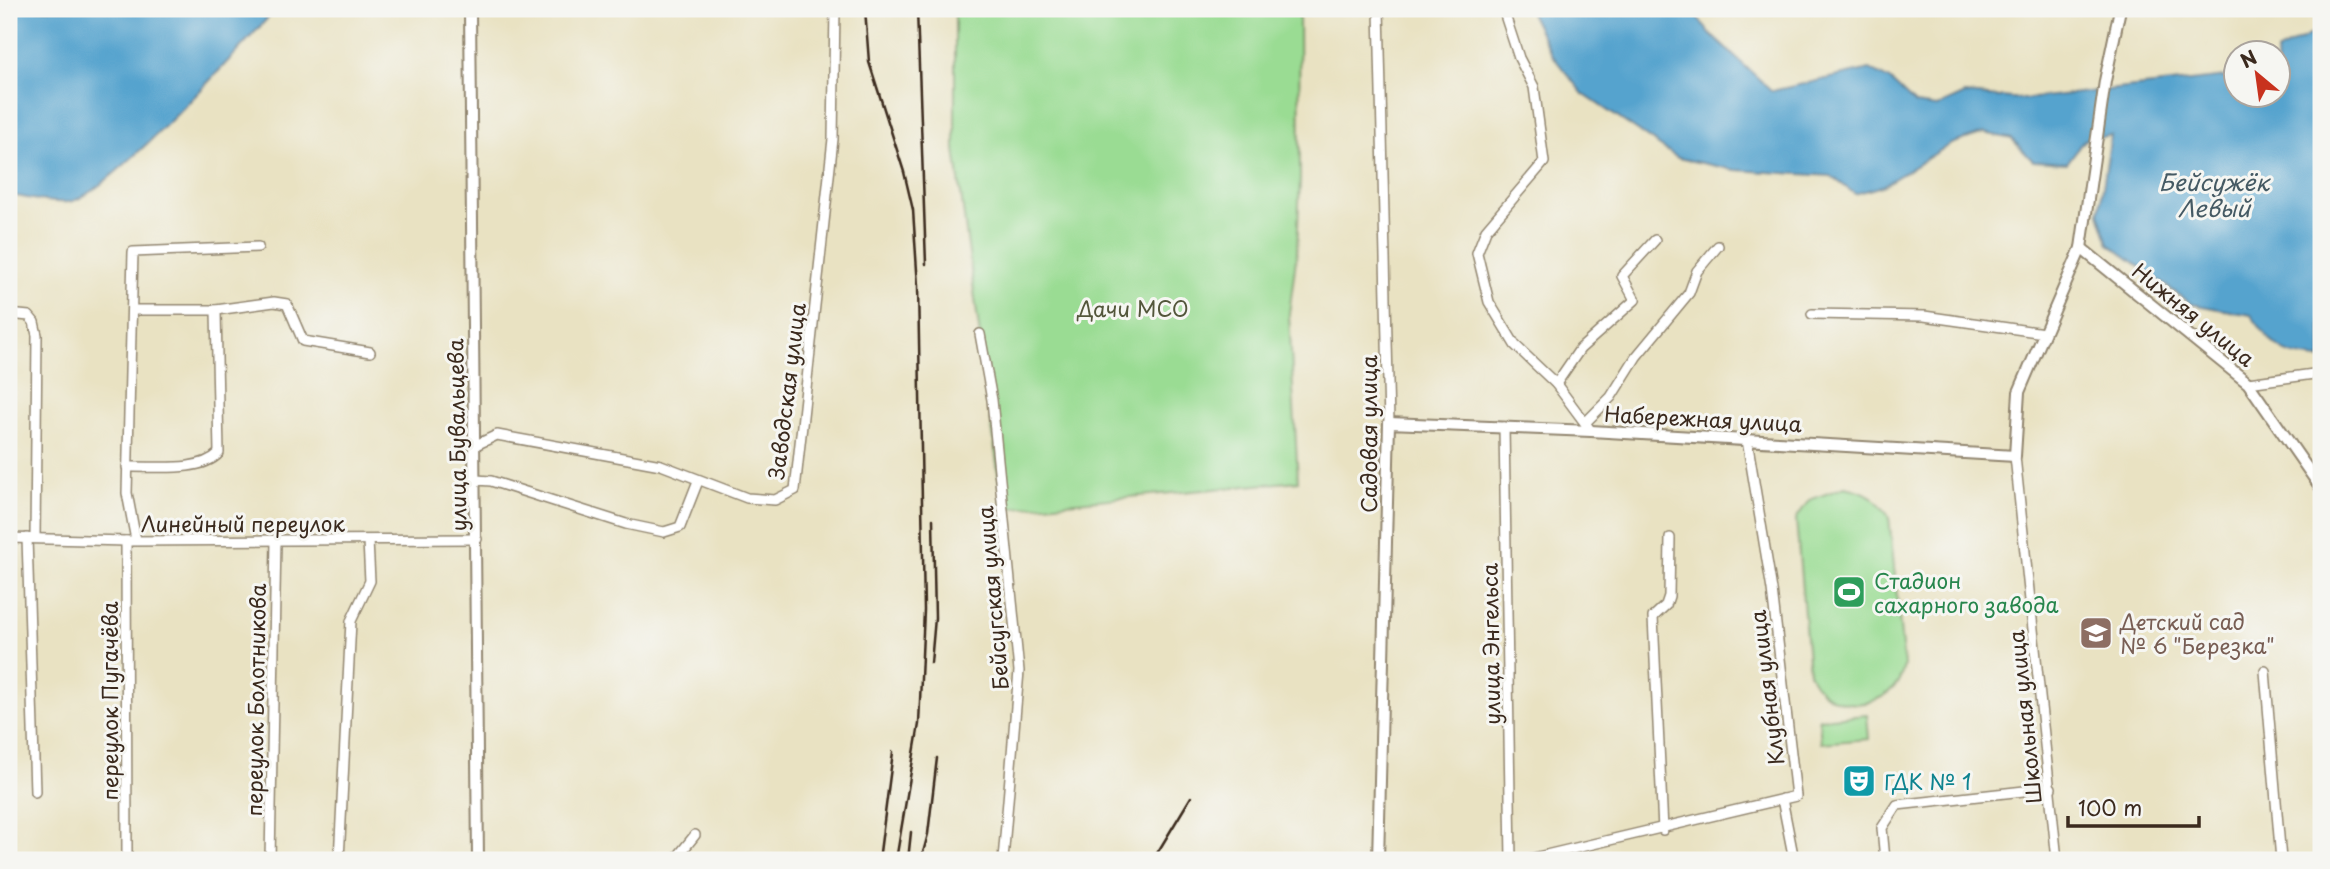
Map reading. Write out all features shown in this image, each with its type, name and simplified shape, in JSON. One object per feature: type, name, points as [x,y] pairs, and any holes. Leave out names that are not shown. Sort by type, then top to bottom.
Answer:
[{"type":"street","name":"улица Бувальцева","points":[[470,9],[478,860]]},
{"type":"street","name":"Заводская улица","points":[[476,445],[497,435],[661,465],[747,498],[775,500],[794,489],[833,139],[835,9]]},
{"type":"street","name":"Садовая улица","points":[[1378,860],[1389,423],[1379,9]]},
{"type":"street","points":[[1503,9],[1519,58],[1534,87],[1544,162],[1486,230],[1477,253],[1489,302],[1515,345],[1556,384],[1589,426],[1636,357],[1689,293],[1697,271],[1718,246]]},
{"type":"street","name":"Школьная улица","points":[[2057,860],[2015,456],[2020,392],[2081,248],[2105,81],[2120,9]]},
{"type":"street","points":[[1556,384],[1580,349],[1635,300],[1622,276],[1655,240]]},
{"type":"street","name":"переулок Пугачёва","points":[[127,860],[131,541],[127,467],[133,252],[258,247]]},
{"type":"street","name":"Нижняя улица","points":[[2081,248],[2248,383],[2321,488]]},
{"type":"street","points":[[133,310],[216,310],[274,302],[287,304],[296,331],[303,341],[370,352]]},
{"type":"street","points":[[127,467],[186,465],[212,461],[219,453],[216,310]]},
{"type":"street","points":[[9,314],[29,316],[34,322],[37,335],[31,538],[35,792]]},
{"type":"street","points":[[1812,314],[1924,316],[2044,333]]},
{"type":"street","name":"Бейсугская улица","points":[[980,334],[992,400],[1019,671],[1003,860]]},
{"type":"street","points":[[2248,383],[2321,373]]},
{"type":"street","name":"Набережная улица","points":[[1389,423],[1504,427],[1589,426],[1747,440],[2015,456]]},
{"type":"street","name":"улица Энгельса","points":[[1504,427],[1511,860]]},
{"type":"street","name":"Клубная улица","points":[[1747,440],[1772,590],[1796,796],[1782,799]]},
{"type":"street","points":[[476,480],[626,524],[664,532],[680,527],[698,481]]},
{"type":"street","name":"Линейный переулок","points":[[9,538],[131,541],[477,539]]},
{"type":"street","points":[[1663,830],[1653,617],[1666,605],[1669,596],[1670,538]]},
{"type":"street","name":"переулок Болотникова","points":[[270,860],[276,541]]},
{"type":"street","points":[[339,860],[351,621],[370,581],[368,541]]},
{"type":"street","points":[[2264,671],[2281,860]]},
{"type":"street","points":[[1885,860],[1882,828],[1896,805],[2050,788]]},
{"type":"street","points":[[1525,860],[1562,856],[1782,799],[1794,860]]},
{"type":"street","points":[[675,860],[695,835]]},
{"type":"green space","name":"Дачи МСО","points":[[955,9],[1299,9],[1300,179],[1297,251],[1289,314],[1298,481],[1003,509],[955,149]]},
{"type":"green space","name":"Стадион сахарного завода","points":[[1845,487],[1871,496],[1889,517],[1904,666],[1898,682],[1888,693],[1859,704],[1829,697],[1817,687],[1809,672],[1796,519],[1809,500]]},
{"type":"green space","points":[[1867,715],[1869,739],[1821,743],[1819,719]]},
{"type":"water","points":[[9,9],[276,9],[174,118],[111,176],[86,195],[61,202],[9,195]]},
{"type":"water","name":"Бейсужёк Левый","points":[[1528,9],[1691,9],[1711,35],[1772,91],[1870,69],[1891,81],[1915,104],[1937,107],[1965,94],[2024,99],[2222,77],[2222,108],[2292,108],[2292,44],[2321,29],[2321,359],[2296,356],[2279,348],[2251,315],[2191,304],[2109,244],[2099,213],[2111,135],[2084,140],[2067,163],[2033,161],[2012,139],[1984,133],[1951,144],[1882,186],[1855,194],[1831,176],[1735,170],[1678,158],[1583,94],[1552,55]]},
{"type":"railway","points":[[865,9],[869,62],[904,172],[913,210],[918,286],[924,610],[919,724],[896,860]]},
{"type":"railway","points":[[917,9],[926,264]]},
{"type":"railway","points":[[931,663],[935,618],[933,519]]},
{"type":"railway","points":[[879,860],[893,752]]},
{"type":"railway","points":[[921,860],[928,834],[937,758]]},
{"type":"railway","points":[[1153,860],[1191,797]]},
{"type":"railway","points":[[908,860],[911,832]]},
{"type":"place","name":"Стадион сахарного завода","points":[[1849,592]]},
{"type":"place","name":"Детский сад № 6 \"Березка\"","points":[[2096,633]]},
{"type":"place","name":"ГДК № 1","points":[[1859,781]]}]
